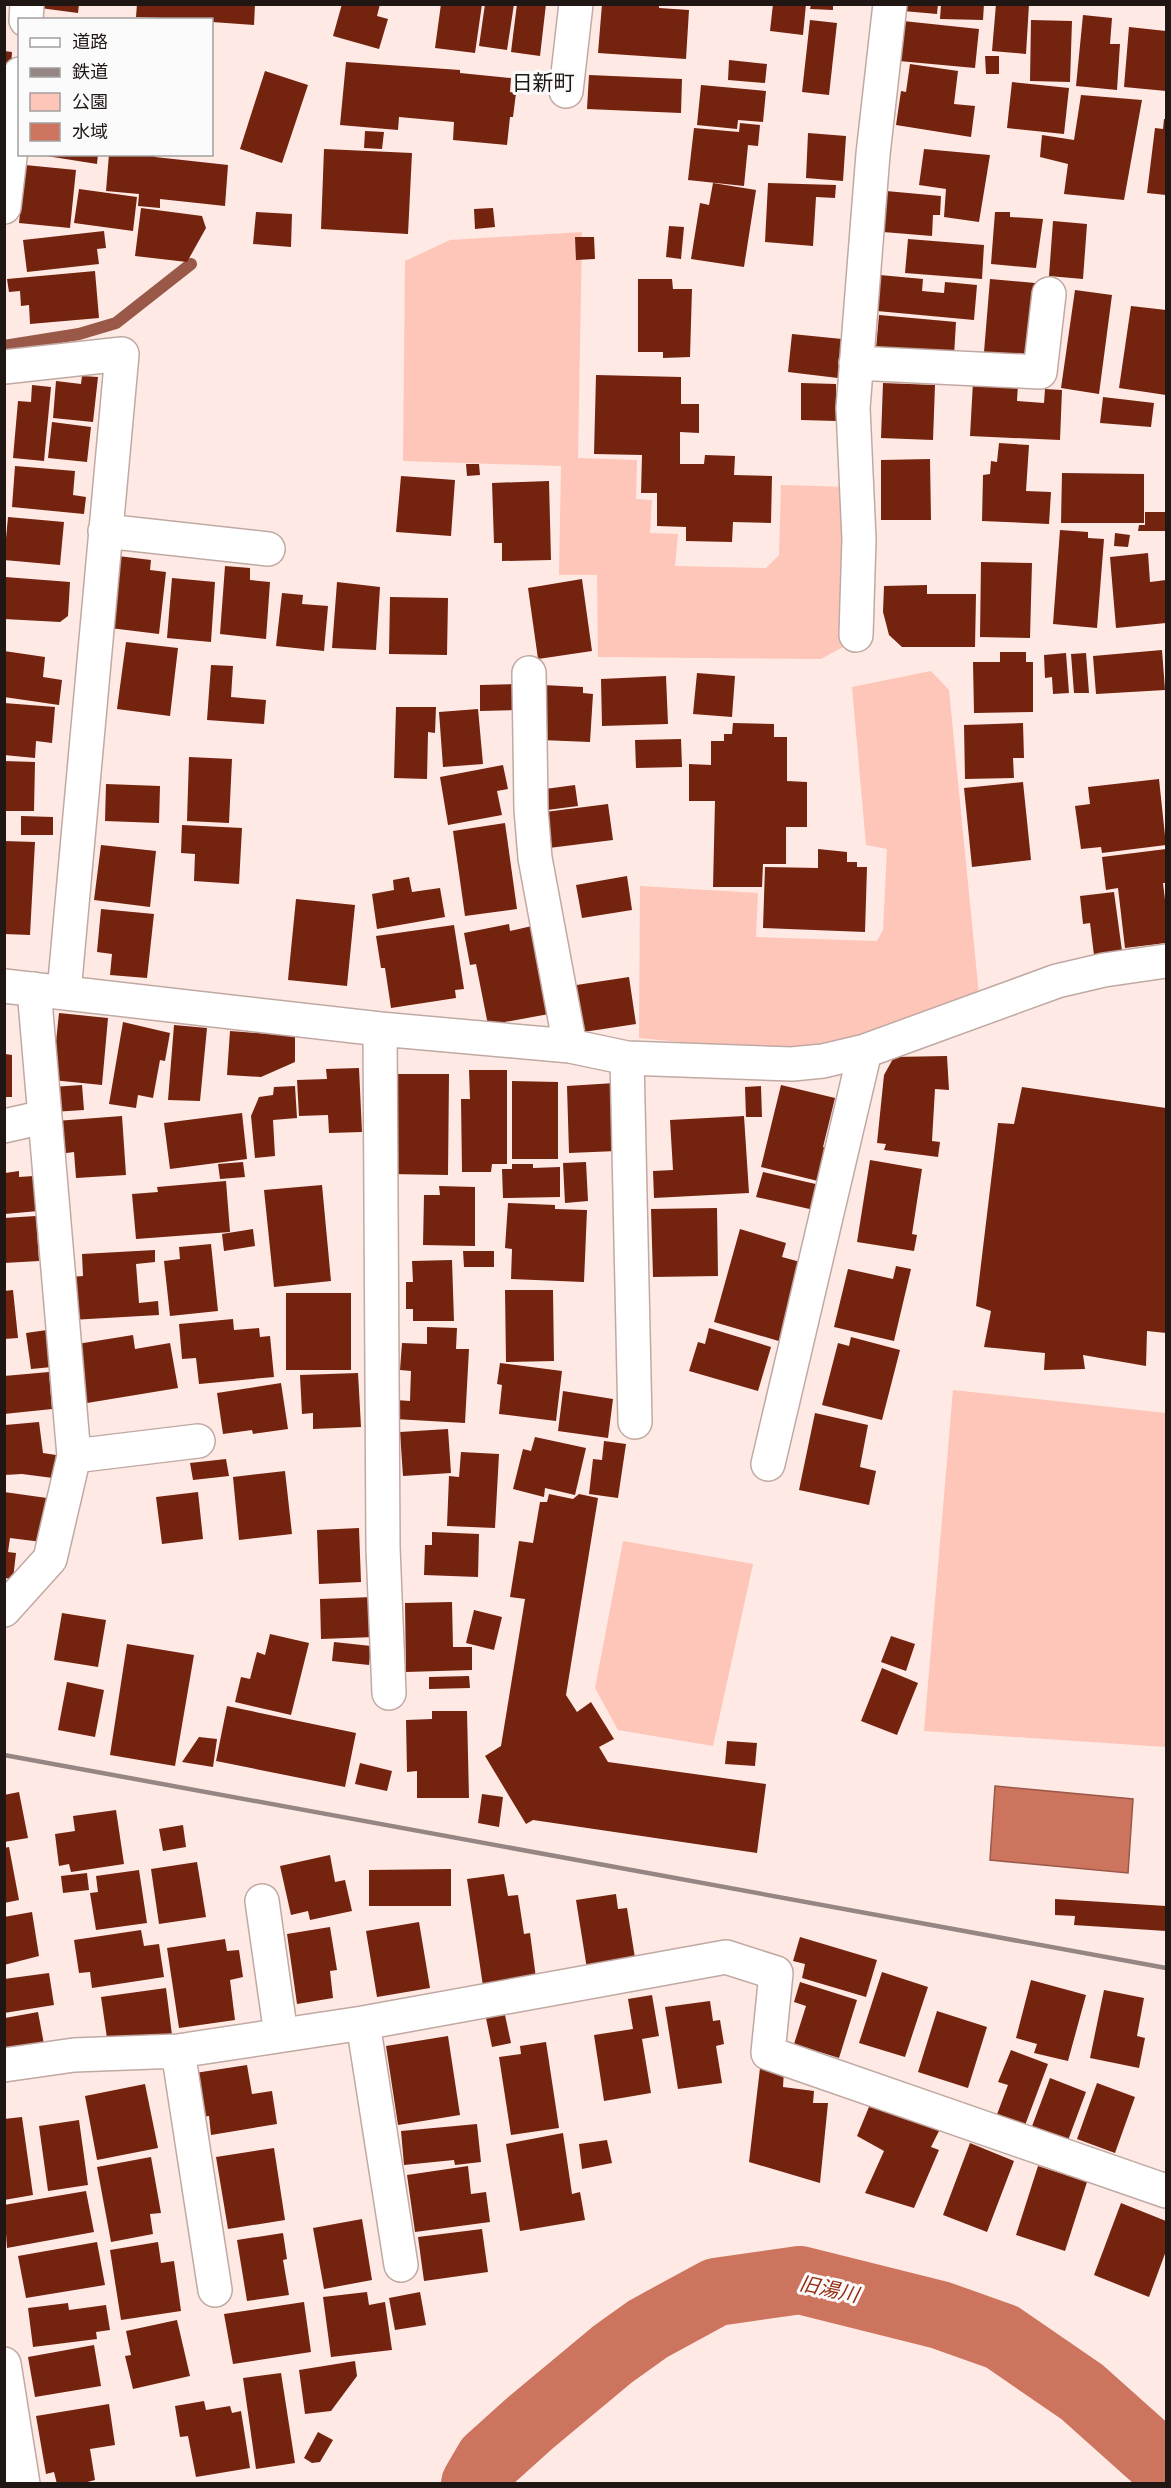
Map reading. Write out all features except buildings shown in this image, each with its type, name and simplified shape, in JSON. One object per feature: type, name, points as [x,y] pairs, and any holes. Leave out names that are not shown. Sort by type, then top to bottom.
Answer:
[{"type":"street","points":[[566,91],[576,4]]},
{"type":"street","points":[[856,635],[859,539],[853,408],[873,154],[891,4]]},
{"type":"street","points":[[4,207],[18,91]]},
{"type":"street","points":[[856,363],[1040,372],[1049,294]]},
{"type":"street","points":[[4,367],[122,354],[105,531],[34,989],[74,1456],[50,1559],[4,1610]]},
{"type":"street","points":[[105,531],[268,549]]},
{"type":"street","points":[[529,674],[531,809],[535,858],[570,1046]]},
{"type":"street","points":[[34,989],[380,1029],[570,1046],[627,1058],[792,1064],[824,1061],[865,1051],[1057,981],[1104,970],[1167,961]]},
{"type":"street","points":[[380,1029],[383,1548],[389,1693]]},
{"type":"street","points":[[768,1464],[865,1051]]},
{"type":"street","points":[[627,1058],[635,1422]]},
{"type":"street","points":[[4,1126],[44,1118]]},
{"type":"street","points":[[74,1456],[198,1441]]},
{"type":"street","points":[[262,1901],[280,2036]]},
{"type":"street","points":[[4,2066],[74,2055],[178,2051],[280,2036],[726,1957],[776,1973],[768,2053],[1167,2191]]},
{"type":"street","points":[[363,2023],[401,2265]]},
{"type":"street","points":[[178,2051],[214,2290]]},
{"type":"street","points":[[4,2364],[23,2484]]},
{"type":"green space","points":[[582,232],[578,458],[637,460],[636,499],[652,500],[650,533],[678,534],[675,566],[766,568],[779,555],[781,485],[847,487],[843,647],[821,659],[598,657],[597,575],[559,575],[561,466],[403,461],[405,261],[450,240]]},
{"type":"green space","points":[[931,671],[949,690],[979,995],[831,1046],[761,1050],[639,1038],[640,886],[758,893],[756,937],[877,941],[883,930],[887,849],[866,845],[852,687]]},
{"type":"green space","points":[[953,1390],[1166,1413],[1166,1747],[924,1731]]},
{"type":"green space","points":[[623,1541],[753,1564],[713,1746],[618,1730],[595,1688]]},
{"type":"water","points":[[995,1786],[1133,1799],[1128,1873],[990,1860]]},
{"type":"waterway","points":[[4,346],[79,334],[116,323],[191,264]]},
{"type":"waterway","name":"旧湯川","points":[[475,2484],[489,2460],[529,2424],[613,2354],[648,2329],[716,2292],[800,2280],[940,2315],[1002,2337],[1082,2392],[1166,2467]]},
{"type":"railway","points":[[4,1755],[1166,1968]]},
{"type":"district","name":"日新町","points":[[543,82]]}]
